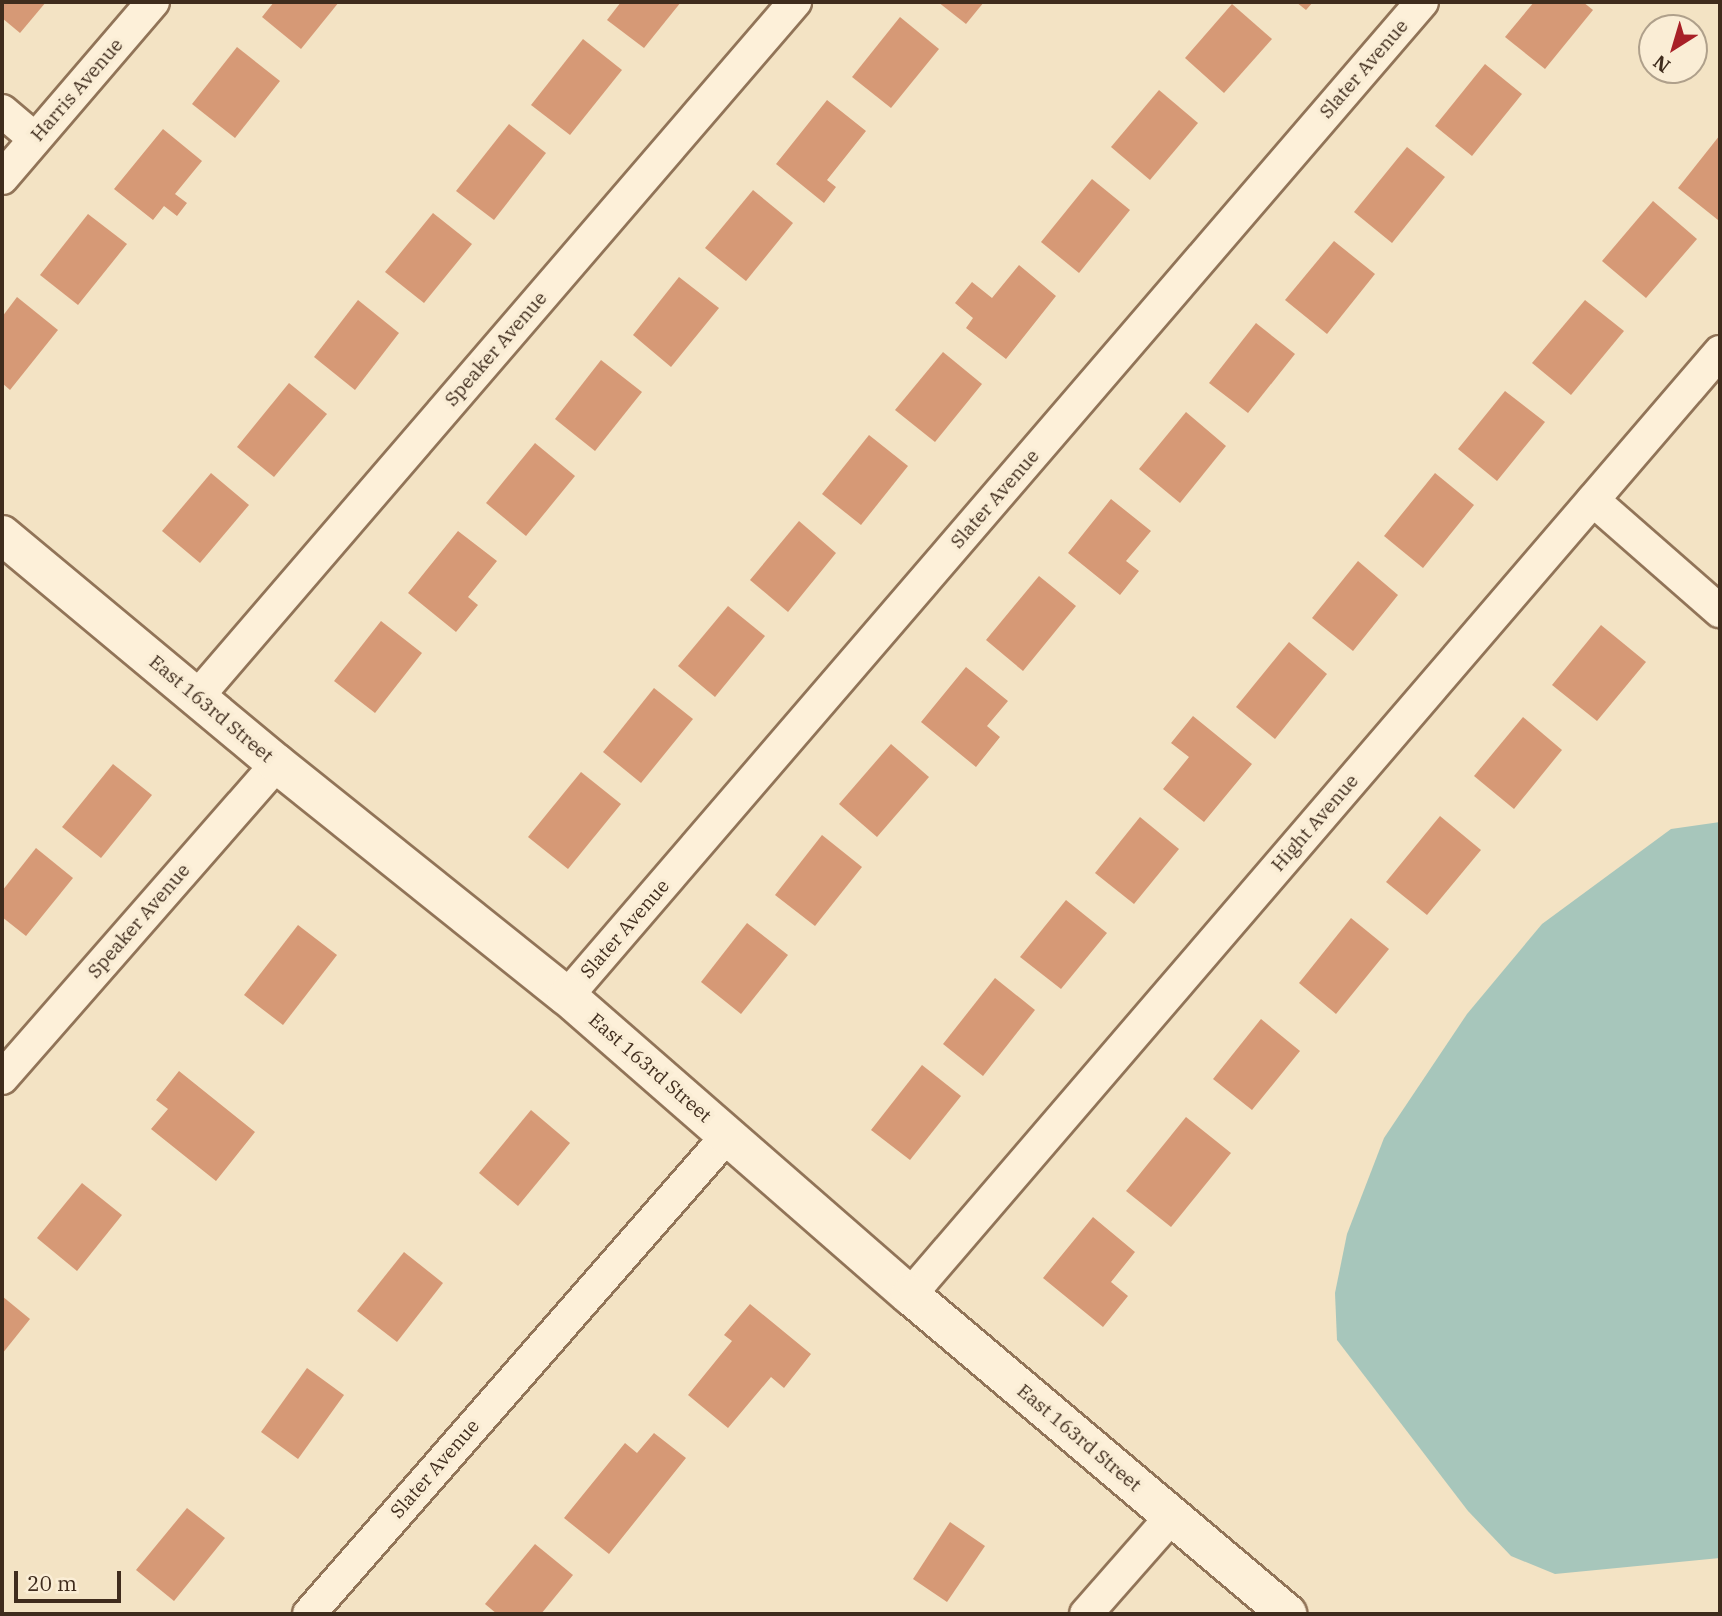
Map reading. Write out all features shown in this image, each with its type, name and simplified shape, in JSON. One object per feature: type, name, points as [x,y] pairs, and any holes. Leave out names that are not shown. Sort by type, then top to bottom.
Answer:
[{"type":"street","name":"Harris Avenue","points":[[2,178],[153,2]]},
{"type":"street","name":"Speaker Avenue","points":[[197,697],[795,2]]},
{"type":"street","name":"Slater Avenue","points":[[567,996],[1422,2]]},
{"type":"street","points":[[2,111],[35,139]]},
{"type":"street","name":"Hight Avenue","points":[[910,1295],[1720,352]]},
{"type":"street","points":[[1593,500],[1720,611]]},
{"type":"street","name":"East 163rd Street","points":[[2,535],[277,764],[567,996],[910,1295],[1287,1614]]},
{"type":"street","name":"Speaker Avenue","points":[[2,1078],[277,764]]},
{"type":"street","name":"Slater Avenue","points":[[309,1614],[728,1135]]},
{"type":"street","points":[[1086,1614],[1172,1516]]},
{"type":"water","points":[[1720,822],[1720,1558],[1555,1574],[1511,1556],[1468,1511],[1337,1340],[1335,1293],[1347,1234],[1384,1138],[1467,1014],[1542,924],[1671,829]]},
{"type":"building","points":[[2,2],[46,2],[20,33],[2,18]]},
{"type":"building","points":[[274,2],[339,2],[301,49],[262,17]]},
{"type":"building","points":[[621,2],[681,2],[644,48],[607,20]]},
{"type":"building","points":[[938,2],[984,2],[966,24]]},
{"type":"building","points":[[1296,2],[1313,2],[1306,10]]},
{"type":"building","points":[[1534,2],[1583,2],[1593,10],[1545,69],[1505,37]]},
{"type":"building","points":[[1232,4],[1272,39],[1224,93],[1185,58]]},
{"type":"building","points":[[900,17],[939,49],[891,108],[852,77]]},
{"type":"building","points":[[583,39],[622,70],[570,135],[531,105]]},
{"type":"building","points":[[237,47],[280,81],[235,138],[192,104]]},
{"type":"building","points":[[1485,64],[1522,94],[1472,156],[1435,126]]},
{"type":"building","points":[[1159,90],[1198,123],[1150,180],[1111,147]]},
{"type":"building","points":[[827,100],[866,131],[827,180],[836,187],[824,203],[776,164]]},
{"type":"building","points":[[509,124],[546,153],[494,220],[456,191]]},
{"type":"building","points":[[163,129],[202,161],[175,194],[187,203],[177,216],[164,206],[153,220],[114,189]]},
{"type":"building","points":[[1720,135],[1720,217],[1718,220],[1678,188]]},
{"type":"building","points":[[1407,147],[1445,177],[1392,243],[1354,212]]},
{"type":"building","points":[[1092,179],[1130,210],[1079,273],[1041,242]]},
{"type":"building","points":[[753,190],[793,223],[746,281],[705,248]]},
{"type":"building","points":[[1653,201],[1697,239],[1646,298],[1602,261]]},
{"type":"building","points":[[433,213],[472,244],[424,303],[385,272]]},
{"type":"building","points":[[88,214],[127,244],[78,305],[40,275]]},
{"type":"building","points":[[1334,241],[1375,274],[1327,334],[1285,300]]},
{"type":"building","points":[[1019,265],[1056,296],[1006,359],[966,328],[973,318],[955,303],[972,282],[992,298]]},
{"type":"building","points":[[679,277],[719,308],[671,367],[633,335]]},
{"type":"building","points":[[17,297],[58,330],[10,390],[2,383],[2,317]]},
{"type":"building","points":[[358,300],[399,333],[355,390],[314,357]]},
{"type":"building","points":[[1585,300],[1624,331],[1571,395],[1532,363]]},
{"type":"building","points":[[1256,323],[1295,354],[1248,413],[1209,383]]},
{"type":"building","points":[[943,352],[982,384],[935,442],[895,410]]},
{"type":"building","points":[[601,360],[642,392],[595,451],[555,419]]},
{"type":"building","points":[[289,383],[327,414],[274,477],[237,447]]},
{"type":"building","points":[[1505,391],[1545,422],[1497,481],[1458,449]]},
{"type":"building","points":[[1186,412],[1226,446],[1180,503],[1139,469]]},
{"type":"building","points":[[869,435],[908,466],[861,525],[822,494]]},
{"type":"building","points":[[535,443],[575,476],[526,536],[486,503]]},
{"type":"building","points":[[211,473],[249,505],[200,563],[162,531]]},
{"type":"building","points":[[1435,473],[1474,505],[1423,568],[1384,536]]},
{"type":"building","points":[[1111,499],[1151,531],[1126,561],[1139,571],[1120,595],[1068,553]]},
{"type":"building","points":[[799,521],[836,553],[788,612],[750,580]]},
{"type":"building","points":[[458,531],[497,561],[468,597],[478,605],[456,632],[408,593]]},
{"type":"building","points":[[1358,561],[1398,595],[1353,651],[1312,618]]},
{"type":"building","points":[[1039,576],[1076,606],[1023,671],[986,640]]},
{"type":"building","points":[[728,606],[765,636],[715,697],[678,666]]},
{"type":"building","points":[[381,621],[422,653],[375,713],[334,681]]},
{"type":"building","points":[[1601,625],[1646,662],[1597,721],[1552,685]]},
{"type":"building","points":[[1289,642],[1327,674],[1275,739],[1236,707]]},
{"type":"building","points":[[966,667],[1008,701],[987,726],[1000,737],[976,767],[921,722]]},
{"type":"building","points":[[654,688],[693,719],[641,783],[603,752]]},
{"type":"building","points":[[1193,716],[1252,764],[1204,822],[1163,789],[1189,757],[1171,743]]},
{"type":"building","points":[[1523,717],[1562,750],[1514,809],[1474,776]]},
{"type":"building","points":[[891,744],[929,777],[877,837],[839,804]]},
{"type":"building","points":[[113,764],[152,795],[101,858],[62,827]]},
{"type":"building","points":[[581,772],[621,804],[568,869],[528,837]]},
{"type":"building","points":[[1440,816],[1481,850],[1427,915],[1386,882]]},
{"type":"building","points":[[1140,817],[1179,849],[1134,904],[1095,873]]},
{"type":"building","points":[[822,835],[862,867],[815,926],[775,895]]},
{"type":"building","points":[[36,848],[73,878],[26,936],[2,917],[2,891]]},
{"type":"building","points":[[1066,900],[1107,933],[1061,989],[1020,957]]},
{"type":"building","points":[[1351,918],[1389,949],[1336,1014],[1299,983]]},
{"type":"building","points":[[747,923],[788,955],[741,1014],[701,982]]},
{"type":"building","points":[[298,925],[337,955],[283,1025],[244,995]]},
{"type":"building","points":[[995,978],[1035,1010],[983,1076],[943,1044]]},
{"type":"building","points":[[1261,1019],[1300,1051],[1252,1110],[1213,1079]]},
{"type":"building","points":[[922,1065],[961,1096],[910,1160],[871,1130]]},
{"type":"building","points":[[179,1071],[255,1132],[216,1181],[151,1129],[168,1109],[156,1100]]},
{"type":"building","points":[[531,1110],[570,1143],[518,1206],[479,1173]]},
{"type":"building","points":[[1186,1117],[1231,1153],[1171,1227],[1126,1191]]},
{"type":"building","points":[[82,1183],[122,1215],[77,1271],[37,1238]]},
{"type":"building","points":[[1093,1217],[1135,1252],[1111,1282],[1128,1296],[1103,1327],[1043,1278]]},
{"type":"building","points":[[404,1252],[443,1283],[397,1342],[357,1311]]},
{"type":"building","points":[[2,1296],[30,1319],[2,1354]]},
{"type":"building","points":[[750,1304],[811,1354],[784,1388],[771,1377],[728,1428],[688,1395],[732,1341],[724,1335]]},
{"type":"building","points":[[307,1368],[344,1395],[298,1459],[261,1432]]},
{"type":"building","points":[[654,1433],[686,1458],[609,1554],[564,1518],[625,1443],[637,1453]]},
{"type":"building","points":[[187,1508],[225,1538],[174,1601],[136,1570]]},
{"type":"building","points":[[950,1522],[985,1546],[947,1602],[913,1579]]},
{"type":"building","points":[[535,1544],[573,1575],[541,1614],[497,1614],[485,1604]]}]
